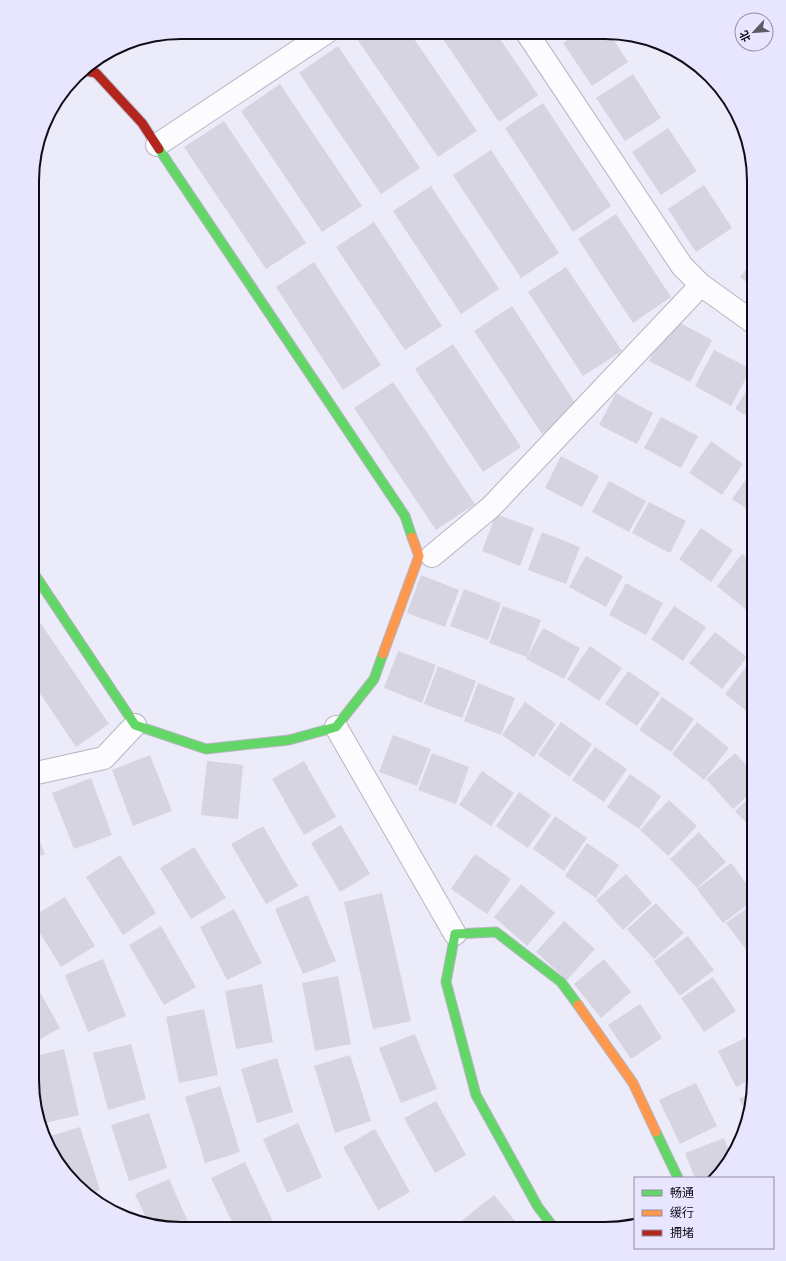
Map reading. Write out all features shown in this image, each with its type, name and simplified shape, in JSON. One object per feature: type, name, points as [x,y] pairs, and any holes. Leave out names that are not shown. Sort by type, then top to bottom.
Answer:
[{"type":"street","points":[[157,145],[316,39]]},
{"type":"street","points":[[531,39],[682,266],[701,285],[747,318]]},
{"type":"street","points":[[39,581],[135,725],[206,749],[289,740],[336,727],[374,679],[418,556],[405,516],[157,145],[142,123],[96,74],[89,72]]},
{"type":"street","points":[[432,556],[491,507],[701,285]]},
{"type":"street","points":[[39,772],[104,758],[135,725]]},
{"type":"street","points":[[336,727],[455,934],[446,982],[476,1095],[538,1207],[550,1222]]},
{"type":"street","points":[[455,934],[496,932],[561,982],[633,1083],[678,1177]]},
{"type":"building","points":[[357,39],[414,39],[477,131],[438,157]]},
{"type":"building","points":[[443,39],[500,39],[538,95],[499,122]]},
{"type":"building","points":[[569,39],[613,39],[628,62],[592,86],[563,43]]},
{"type":"building","points":[[338,46],[420,168],[381,194],[299,73]]},
{"type":"building","points":[[633,74],[661,118],[625,141],[596,98]]},
{"type":"building","points":[[280,84],[362,206],[322,232],[241,111]]},
{"type":"building","points":[[543,103],[611,206],[573,232],[505,128]]},
{"type":"building","points":[[224,121],[306,243],[266,269],[184,147]]},
{"type":"building","points":[[668,128],[697,171],[661,195],[632,152]]},
{"type":"building","points":[[491,150],[559,253],[521,278],[453,175]]},
{"type":"building","points":[[704,185],[732,228],[696,252],[668,209]]},
{"type":"building","points":[[431,186],[499,289],[461,314],[393,211]]},
{"type":"building","points":[[616,214],[671,297],[633,323],[578,239]]},
{"type":"building","points":[[374,222],[442,326],[405,350],[336,247]]},
{"type":"building","points":[[314,262],[381,365],[343,390],[276,287]]},
{"type":"building","points":[[566,267],[622,351],[583,376],[528,292]]},
{"type":"building","points":[[747,268],[747,282],[740,277]]},
{"type":"building","points":[[512,306],[579,409],[542,434],[474,331]]},
{"type":"building","points":[[671,318],[712,340],[690,382],[649,361]]},
{"type":"building","points":[[453,344],[521,447],[483,472],[415,369]]},
{"type":"building","points":[[714,350],[747,367],[747,376],[731,406],[695,386]]},
{"type":"building","points":[[393,382],[475,504],[436,530],[354,408]]},
{"type":"building","points":[[747,390],[747,416],[735,409]]},
{"type":"building","points":[[616,393],[653,413],[637,444],[599,425]]},
{"type":"building","points":[[661,417],[698,436],[681,468],[644,448]]},
{"type":"building","points":[[711,441],[743,464],[722,495],[689,473]]},
{"type":"building","points":[[561,456],[599,476],[582,507],[545,488]]},
{"type":"building","points":[[747,478],[747,509],[732,499]]},
{"type":"building","points":[[609,481],[646,501],[629,532],[592,512]]},
{"type":"building","points":[[649,502],[686,521],[670,553],[632,533]]},
{"type":"building","points":[[496,514],[534,528],[520,566],[482,551]]},
{"type":"building","points":[[701,528],[733,550],[711,582],[679,559]]},
{"type":"building","points":[[542,532],[580,547],[566,584],[528,570]]},
{"type":"building","points":[[742,554],[747,558],[747,610],[717,586]]},
{"type":"building","points":[[586,556],[623,576],[606,607],[569,587]]},
{"type":"building","points":[[421,575],[459,590],[445,627],[407,613]]},
{"type":"building","points":[[626,583],[663,603],[646,635],[609,615]]},
{"type":"building","points":[[464,589],[501,603],[488,640],[450,626]]},
{"type":"building","points":[[503,606],[541,620],[527,657],[489,643]]},
{"type":"building","points":[[674,606],[706,627],[683,661],[651,639]]},
{"type":"building","points":[[39,621],[109,724],[76,747],[39,692]]},
{"type":"building","points":[[543,628],[580,648],[564,679],[526,659]]},
{"type":"building","points":[[715,632],[747,657],[722,689],[689,663]]},
{"type":"building","points":[[590,646],[622,668],[599,701],[567,679]]},
{"type":"building","points":[[398,651],[436,665],[422,703],[384,688]]},
{"type":"building","points":[[438,666],[476,681],[462,718],[424,704]]},
{"type":"building","points":[[747,666],[747,711],[725,694]]},
{"type":"building","points":[[628,671],[660,693],[637,726],[605,704]]},
{"type":"building","points":[[478,683],[515,698],[501,735],[464,721]]},
{"type":"building","points":[[662,697],[694,719],[671,752],[639,730]]},
{"type":"building","points":[[525,702],[556,724],[534,757],[502,735]]},
{"type":"building","points":[[561,722],[592,744],[570,777],[538,755]]},
{"type":"building","points":[[697,722],[729,748],[704,780],[672,754]]},
{"type":"building","points":[[393,735],[431,749],[417,786],[379,772]]},
{"type":"building","points":[[595,747],[627,769],[604,802],[572,780]]},
{"type":"building","points":[[432,753],[469,767],[456,804],[418,790]]},
{"type":"building","points":[[735,753],[747,766],[747,796],[733,809],[706,779]]},
{"type":"building","points":[[150,755],[172,811],[133,826],[112,770]]},
{"type":"building","points":[[207,761],[243,765],[238,819],[201,815]]},
{"type":"building","points":[[304,761],[336,817],[304,835],[272,779]]},
{"type":"building","points":[[482,771],[514,793],[491,826],[459,805]]},
{"type":"building","points":[[630,774],[661,796],[639,829],[607,807]]},
{"type":"building","points":[[91,778],[112,835],[74,849],[52,793]]},
{"type":"building","points":[[519,792],[551,815],[528,848],[496,826]]},
{"type":"building","points":[[669,800],[697,826],[668,856],[640,830]]},
{"type":"building","points":[[747,800],[747,824],[735,811]]},
{"type":"building","points":[[555,816],[587,838],[564,871],[533,849]]},
{"type":"building","points":[[341,825],[370,874],[340,892],[311,843]]},
{"type":"building","points":[[263,826],[298,886],[266,904],[231,844]]},
{"type":"building","points":[[699,832],[726,862],[697,888],[670,859]]},
{"type":"building","points":[[39,839],[45,854],[39,856]]},
{"type":"building","points":[[587,843],[619,865],[596,898],[565,876]]},
{"type":"building","points":[[194,847],[226,898],[191,919],[160,868]]},
{"type":"building","points":[[475,854],[511,879],[487,914],[451,889]]},
{"type":"building","points":[[120,855],[156,913],[123,935],[86,877]]},
{"type":"building","points":[[731,863],[747,885],[747,905],[723,923],[697,889]]},
{"type":"building","points":[[626,874],[652,903],[623,930],[596,900]]},
{"type":"building","points":[[521,884],[555,913],[527,946],[494,917]]},
{"type":"building","points":[[382,893],[411,1021],[373,1029],[344,902]]},
{"type":"building","points":[[308,895],[336,961],[303,974],[275,909]]},
{"type":"building","points":[[65,897],[95,946],[61,967],[39,931],[39,913]]},
{"type":"building","points":[[656,903],[684,933],[654,959],[627,929]]},
{"type":"building","points":[[747,908],[747,951],[726,923]]},
{"type":"building","points":[[234,909],[262,963],[227,980],[200,927]]},
{"type":"building","points":[[564,921],[595,949],[567,980],[536,952]]},
{"type":"building","points":[[161,926],[196,987],[164,1005],[129,945]]},
{"type":"building","points":[[688,936],[714,970],[680,996],[654,961]]},
{"type":"building","points":[[103,959],[126,1016],[88,1032],[65,975]]},
{"type":"building","points":[[604,959],[631,992],[601,1018],[574,984]]},
{"type":"building","points":[[338,976],[351,1044],[315,1051],[302,983]]},
{"type":"building","points":[[713,977],[736,1011],[704,1032],[681,998]]},
{"type":"building","points":[[262,984],[273,1042],[236,1049],[225,991]]},
{"type":"building","points":[[39,990],[60,1028],[39,1040]]},
{"type":"building","points":[[640,1004],[662,1038],[631,1059],[608,1025]]},
{"type":"building","points":[[204,1009],[218,1075],[179,1083],[166,1017]]},
{"type":"building","points":[[415,1034],[437,1089],[401,1103],[379,1048]]},
{"type":"building","points":[[747,1037],[747,1082],[736,1087],[718,1051]]},
{"type":"building","points":[[131,1044],[146,1099],[108,1110],[93,1053]]},
{"type":"building","points":[[64,1049],[79,1115],[46,1123],[39,1090],[39,1055]]},
{"type":"building","points":[[350,1055],[371,1121],[335,1133],[314,1066]]},
{"type":"building","points":[[277,1058],[293,1112],[257,1123],[241,1069]]},
{"type":"building","points":[[696,1083],[717,1126],[680,1144],[659,1100]]},
{"type":"building","points":[[220,1086],[240,1152],[205,1163],[185,1097]]},
{"type":"building","points":[[746,1095],[744,1108],[739,1099]]},
{"type":"building","points":[[436,1101],[466,1155],[435,1173],[404,1118]]},
{"type":"building","points":[[149,1113],[167,1168],[129,1181],[111,1125]]},
{"type":"building","points":[[298,1123],[322,1177],[287,1193],[263,1139]]},
{"type":"building","points":[[80,1127],[100,1190],[93,1192],[80,1181],[68,1167],[51,1136]]},
{"type":"building","points":[[375,1129],[410,1192],[378,1210],[343,1147]]},
{"type":"building","points":[[724,1138],[728,1150],[718,1167],[709,1177],[695,1177],[685,1153]]},
{"type":"building","points":[[245,1162],[273,1222],[232,1222],[211,1178]]},
{"type":"building","points":[[169,1179],[188,1222],[171,1222],[146,1217],[135,1194]]},
{"type":"building","points":[[494,1195],[516,1222],[460,1222]]},
{"type":"traffic: fast","points":[[159,149],[405,516],[412,537]]},
{"type":"traffic: fast","points":[[39,581],[135,725],[206,749],[289,740],[336,727],[374,679],[383,654]]},
{"type":"traffic: fast","points":[[550,1222],[538,1207],[476,1095],[446,982],[455,934],[496,932],[561,982],[578,1005]]},
{"type":"traffic: fast","points":[[656,1132],[678,1177]]},
{"type":"traffic: slow","points":[[383,654],[419,556],[412,537]]},
{"type":"traffic: slow","points":[[578,1005],[633,1083],[656,1132]]},
{"type":"traffic: jam","points":[[90,72],[96,73],[142,123],[159,149]]}]
